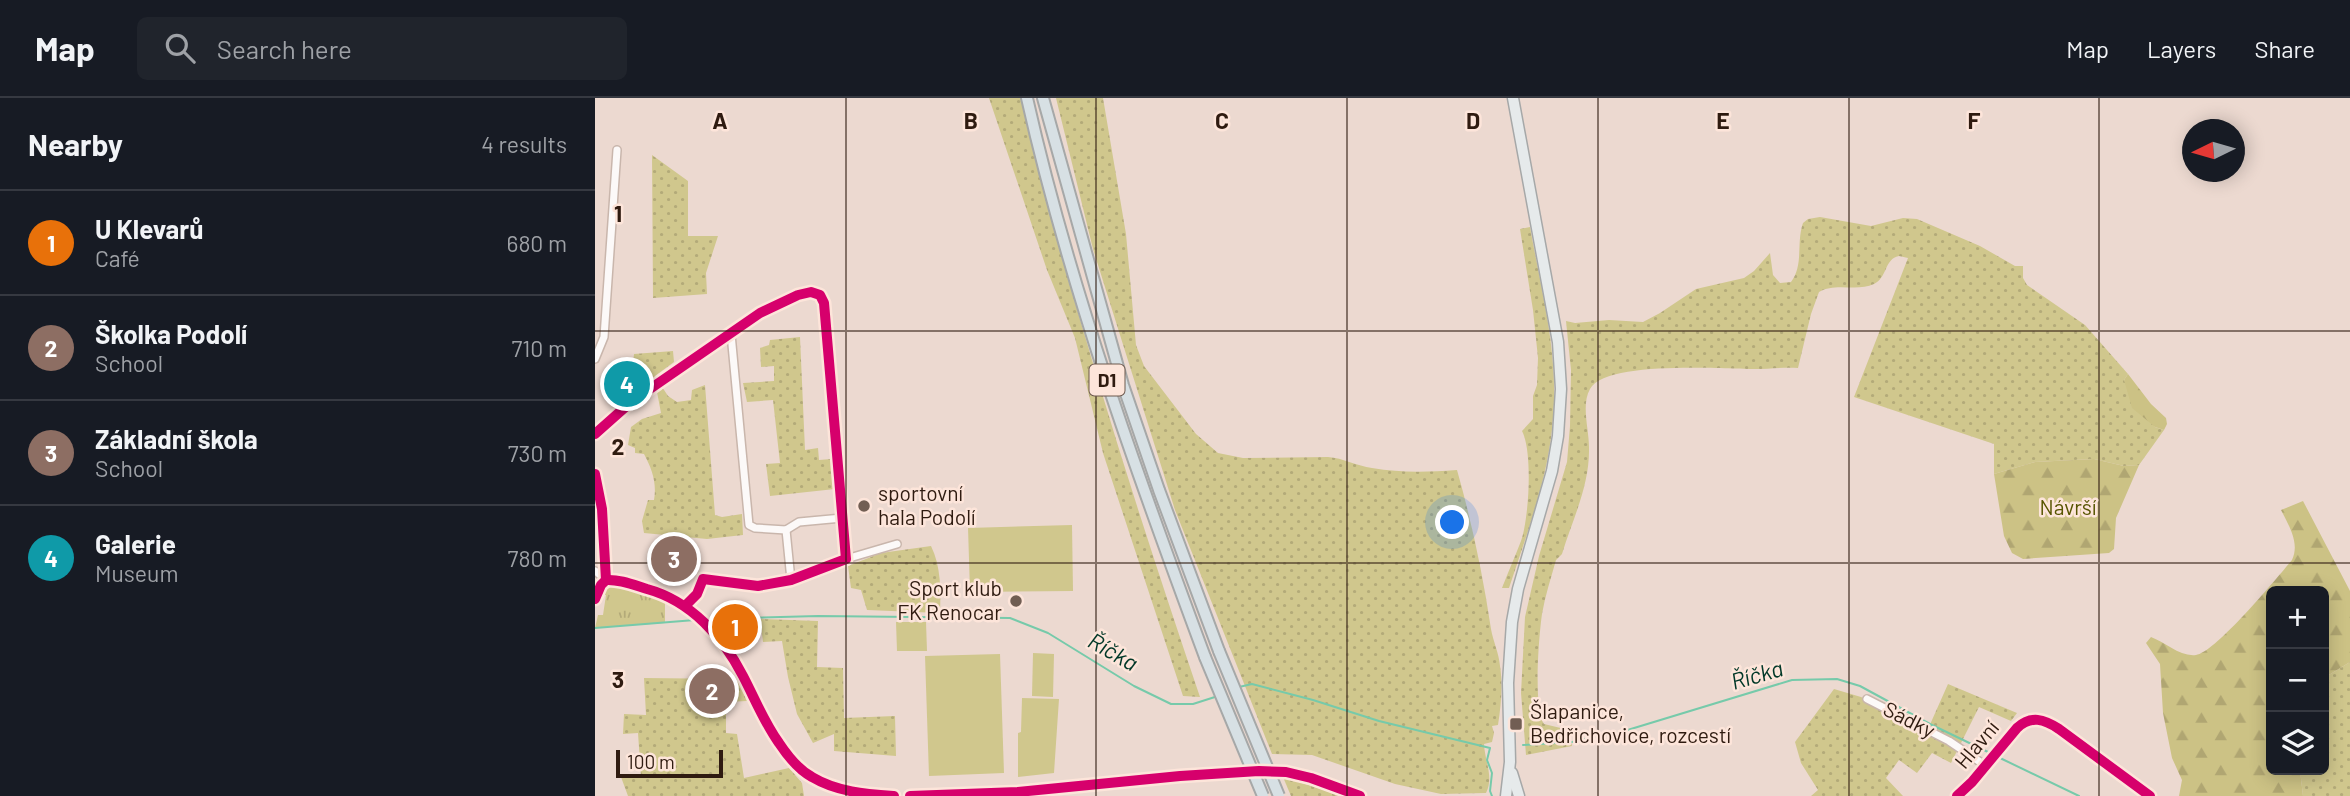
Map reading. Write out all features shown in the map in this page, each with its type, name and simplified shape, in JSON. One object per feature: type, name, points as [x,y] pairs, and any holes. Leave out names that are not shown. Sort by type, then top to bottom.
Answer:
[{"type":"highway","name":"D1","points":[[1027,98],[1077,290],[1145,496],[1205,657],[1263,796]]},
{"type":"highway","name":"D1","points":[[1043,98],[1123,385],[1219,651],[1279,796]]},
{"type":"main road","points":[[1506,796],[1510,762],[1508,683],[1514,614],[1518,589],[1552,471],[1558,436],[1561,389],[1558,342],[1513,98]]},
{"type":"main road","points":[[1510,762],[1519,796]]},
{"type":"street","points":[[595,359],[604,337],[617,150]]},
{"type":"street","points":[[595,434],[631,402],[760,313],[798,295],[811,292],[820,295],[824,303],[846,559]]},
{"type":"street","points":[[731,334],[749,525],[755,528],[786,530],[799,522],[842,518]]},
{"type":"street","points":[[595,474],[602,509],[606,580],[595,599]]},
{"type":"street","points":[[786,530],[791,580]]},
{"type":"street","points":[[685,606],[697,594],[703,579],[758,586],[791,580],[846,559],[897,544]]},
{"type":"street","points":[[595,571],[606,580],[661,593],[697,616],[728,650],[772,733],[809,776],[835,788],[894,796]]},
{"type":"street","name":"Sádky","points":[[1867,699],[1949,741],[1986,766]]},
{"type":"street","name":"Hlavní","points":[[1964,794],[2017,728],[2027,720],[2040,719],[2053,725],[2150,796]]},
{"type":"street","points":[[910,796],[1018,794],[1243,772]]},
{"type":"street","points":[[1277,772],[1311,778],[1360,796]]},
{"type":"green space","points":[[989,98],[1021,98],[1060,249],[1104,399],[1200,697],[1183,696],[1103,453],[1075,338],[1047,270]]},
{"type":"green space","points":[[1056,98],[1103,98],[1126,234],[1136,345],[1144,366],[1196,434],[1218,453],[1243,458],[1328,457],[1393,471],[1457,470],[1477,549],[1501,673],[1498,725],[1492,726],[1492,742],[1484,744],[1489,775],[1486,793],[1441,794],[1395,784],[1312,755],[1272,754],[1175,510],[1093,249]]},
{"type":"green space","points":[[652,155],[688,181],[688,236],[718,236],[706,273],[707,294],[653,298]]},
{"type":"green space","points":[[1820,217],[1871,226],[1903,218],[1917,219],[1980,246],[2015,266],[2023,266],[2023,278],[2027,285],[2085,325],[2128,374],[2124,380],[2155,427],[2164,430],[2139,465],[2124,466],[2094,459],[2035,462],[1994,474],[1994,444],[1854,397],[1908,258],[1899,256],[1891,261],[1882,277],[1874,284],[1825,289],[1819,292],[1798,368],[1667,368],[1618,374],[1600,380],[1587,395],[1587,475],[1562,554],[1556,560],[1543,607],[1540,638],[1538,688],[1541,716],[1544,724],[1569,730],[1572,746],[1526,755],[1521,693],[1525,617],[1539,556],[1567,462],[1571,370],[1566,321],[1643,322],[1696,289],[1744,278],[1770,253],[1773,275],[1780,283],[1791,282],[1799,261],[1803,223],[1808,219]]},
{"type":"green space","points":[[1530,227],[1551,346],[1553,418],[1547,462],[1536,505],[1509,588],[1502,588],[1521,541],[1528,502],[1528,454],[1522,431],[1533,419],[1538,358],[1520,229]]},
{"type":"green space","points":[[800,337],[805,450],[818,448],[819,460],[831,459],[835,489],[770,496],[766,464],[780,463],[773,400],[747,402],[743,383],[774,381],[774,366],[761,367],[760,348],[769,345],[770,340]]},
{"type":"green space","points":[[673,351],[674,362],[655,376],[668,396],[677,402],[691,400],[692,390],[705,385],[715,515],[722,517],[742,514],[743,535],[707,539],[644,533],[642,521],[648,500],[654,500],[654,482],[644,454],[635,453],[635,448],[628,445],[631,427],[642,419],[661,413],[657,392],[638,404],[630,395],[634,354]]},
{"type":"green space","points":[[2128,374],[2151,404],[2166,418],[2164,430],[2155,427],[2132,408],[2124,380]]},
{"type":"green space","name":"Návrší","points":[[2094,459],[2124,466],[2139,465],[2116,518],[2114,549],[2109,553],[2023,559],[2012,553],[2004,536],[1994,474],[2035,462]]},
{"type":"green space","points":[[2303,501],[2350,591],[2350,662],[2329,675],[2329,586],[2269,586],[2294,554],[2294,541],[2281,510]]},
{"type":"green space","points":[[1072,525],[1073,591],[970,592],[968,528]]},
{"type":"green space","points":[[931,546],[939,570],[940,613],[867,610],[861,590],[851,588],[848,566],[881,553]]},
{"type":"green space","points":[[611,587],[620,587],[665,601],[665,623],[595,628],[598,615],[603,615],[606,595],[602,595]]},
{"type":"green space","points":[[2266,590],[2266,775],[2301,775],[2303,796],[2179,796],[2182,780],[2172,758],[2163,713],[2160,664],[2146,643],[2151,637],[2178,652],[2196,655],[2217,642]]},
{"type":"green space","points":[[760,619],[818,621],[817,667],[843,668],[844,718],[895,716],[896,756],[834,751],[834,734],[813,743],[797,714],[782,641],[763,642]]},
{"type":"green space","points":[[896,622],[926,622],[927,651],[897,651]]},
{"type":"green space","points":[[1033,653],[1054,654],[1053,697],[1032,696]]},
{"type":"green space","points":[[1000,654],[1004,773],[929,776],[925,656]]},
{"type":"green space","points":[[2350,662],[2350,796],[2303,796],[2301,775],[2329,775],[2329,675]]},
{"type":"green space","points":[[644,678],[738,679],[747,701],[726,702],[726,733],[737,734],[744,778],[789,768],[802,783],[804,796],[628,796],[621,777],[641,777],[638,733],[623,734],[624,714],[646,715]]},
{"type":"green space","points":[[1948,684],[2017,713],[2011,721],[1979,707],[1951,763],[1932,753],[1917,773],[1899,760],[1886,778],[1903,796],[1811,796],[1818,790],[1801,763],[1795,742],[1834,689],[1861,697],[1928,729]]},
{"type":"green space","points":[[1022,698],[1059,699],[1054,773],[1018,777],[1018,733],[1021,732]]},
{"type":"green space","points":[[1283,777],[1343,796],[1291,796]]},
{"type":"waterway","name":"Říčka","points":[[711,619],[818,616],[1010,618],[1048,633],[1134,686],[1171,704],[1193,704],[1218,696]]},
{"type":"waterway","name":"Říčka","points":[[595,628],[695,620]]},
{"type":"waterway","name":"Říčka","points":[[1523,745],[1572,742],[1621,732],[1792,680],[1837,679],[1860,686],[1988,752]]},
{"type":"waterway","name":"Říčka","points":[[1239,687],[1252,684],[1379,721],[1490,748],[1487,760],[1492,773],[1492,796]]},
{"type":"waterway","name":"Říčka","points":[[2000,758],[2079,796]]},
{"type":"cycle path","points":[[595,434],[631,402],[760,313],[798,295],[811,292],[820,295],[824,303],[846,559],[791,580],[758,586],[703,579],[697,594],[685,606]]},
{"type":"cycle path","points":[[595,474],[602,509],[606,580],[595,599]]},
{"type":"cycle path","points":[[606,580],[616,580],[663,595],[678,602],[704,622],[735,662],[779,743],[807,774],[842,789],[894,796]]},
{"type":"cycle path","points":[[1957,796],[2017,728],[2032,720],[2048,723],[2059,729],[2150,796]]},
{"type":"cycle path","points":[[910,796],[1018,792],[1259,771],[1286,772],[1311,778],[1360,796]]},
{"type":"place","name":"Galerie","points":[[627,384]]},
{"type":"place","name":"sportovní hala Podolí","points":[[864,506]]},
{"type":"place","name":"Základní škola","points":[[674,559]]},
{"type":"place","name":"Sport klub FK Renocar","points":[[1016,601]]},
{"type":"place","name":"U Klevarů","points":[[735,627]]},
{"type":"place","name":"Školka Podolí","points":[[712,691]]},
{"type":"place","name":"Šlapanice, Bedřichovice, rozcestí","points":[[1516,724]]}]
